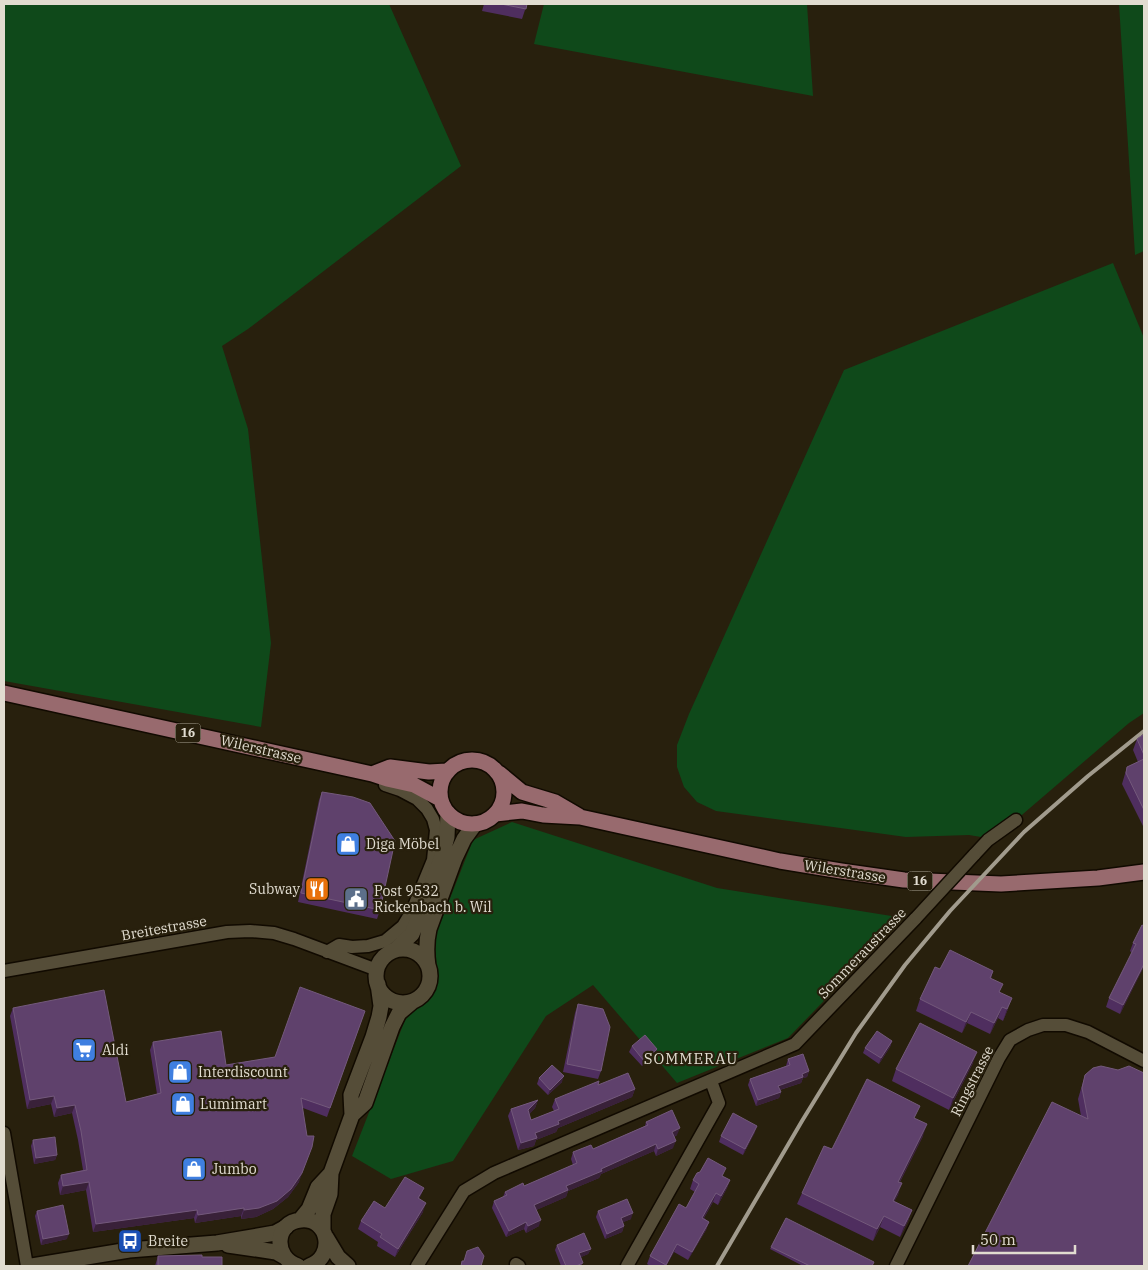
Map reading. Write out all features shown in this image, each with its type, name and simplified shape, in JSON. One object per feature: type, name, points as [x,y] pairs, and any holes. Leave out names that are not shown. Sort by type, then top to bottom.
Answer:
[{"type":"main road","name":"Wilerstrasse","points":[[4,693],[372,774],[414,785],[440,799]]},
{"type":"main road","points":[[474,759],[492,766],[499,773],[504,783],[502,805],[495,814],[482,822],[475,824],[455,820],[443,806],[440,799],[442,779],[455,764],[464,760],[474,759]]},
{"type":"main road","name":"Wilerstrasse","points":[[372,774],[390,767],[429,772],[447,771]]},
{"type":"main road","name":"Wilerstrasse","points":[[499,773],[522,792],[555,802],[580,817]]},
{"type":"main road","name":"Wilerstrasse","points":[[495,814],[522,811],[543,815],[580,817],[780,861],[904,880],[1000,884],[1098,878],[1144,872]]},
{"type":"main road","points":[[217,1243],[276,1252],[301,1265],[323,1257],[327,1244],[324,1234],[323,1214],[330,1194],[331,1174],[352,1115],[351,1096],[374,1037],[379,1017],[381,1006],[378,977],[380,962],[412,934],[441,859],[447,837],[448,813]]},
{"type":"main road","points":[[352,1115],[365,1103],[392,1027],[399,1013],[420,997],[430,982],[426,939],[455,858],[464,839],[475,824]]},
{"type":"main road","points":[[395,950],[413,951],[424,959],[429,968]]},
{"type":"main road","points":[[378,977],[382,993],[389,999],[403,1003],[412,1002]]},
{"type":"main road","points":[[300,1220],[309,1209],[318,1186],[331,1174]]},
{"type":"main road","points":[[32,1266],[129,1250],[217,1243],[275,1233],[295,1221],[307,1220],[318,1225],[338,1257],[348,1266]]},
{"type":"main road","points":[[286,1228],[282,1234],[280,1249],[301,1265]]},
{"type":"street","points":[[326,952],[339,945],[368,946],[385,941],[403,926],[412,911],[433,860],[436,830],[427,808],[417,799],[400,790],[385,786],[372,774]]},
{"type":"street","name":"Sommeraustrasse","points":[[417,1266],[464,1191],[494,1173],[795,1044],[988,840],[1016,820]]},
{"type":"street","name":"Breitestrasse","points":[[4,971],[227,932],[250,930],[274,933],[294,940],[326,952],[378,977]]},
{"type":"street","name":"Ringstrasse","points":[[896,1266],[999,1058],[1010,1040],[1028,1030],[1043,1025],[1066,1025],[1088,1032],[1144,1061]]},
{"type":"street","points":[[627,1266],[718,1103],[711,1081]]},
{"type":"street","points":[[4,1133],[26,1266]]},
{"type":"green space","points":[[4,4],[389,4],[461,166],[248,329],[222,346],[248,429],[271,643],[261,727],[4,681]]},
{"type":"green space","points":[[544,4],[807,4],[813,96],[534,44]]},
{"type":"green space","points":[[1119,4],[1144,4],[1144,251],[1135,255]]},
{"type":"green space","points":[[1113,263],[1144,338],[1144,713],[1129,723],[1016,820],[988,840],[969,835],[906,837],[716,811],[697,802],[684,787],[677,767],[677,745],[689,714],[844,370]]},
{"type":"green space","points":[[512,822],[717,888],[904,918],[788,1038],[677,1083],[593,985],[546,1016],[453,1161],[391,1179],[352,1156],[405,1020],[435,987],[434,939],[473,840]]},
{"type":"building","points":[[501,4],[527,4],[526,9]]},
{"type":"building","points":[[1144,734],[1144,755],[1137,739]]},
{"type":"building","points":[[1144,759],[1144,810],[1126,773],[1127,767]]},
{"type":"building","points":[[322,792],[353,797],[370,803],[395,841],[380,910],[301,893]]},
{"type":"building","points":[[1142,925],[1144,926],[1144,964],[1123,1005],[1109,998],[1136,944],[1133,943]]},
{"type":"building","points":[[950,950],[993,971],[990,978],[1003,984],[999,992],[1012,998],[1007,1009],[1002,1007],[994,1023],[971,1012],[966,1022],[920,999],[935,967],[940,969]]},
{"type":"building","points":[[300,987],[365,1011],[330,1108],[301,1098],[307,1136],[314,1136],[302,1173],[291,1189],[277,1201],[259,1208],[244,1210],[244,1208],[198,1215],[197,1210],[96,1224],[89,1182],[63,1186],[61,1175],[87,1170],[75,1105],[57,1108],[54,1096],[30,1100],[13,1008],[104,990],[126,1102],[161,1093],[153,1042],[221,1031],[226,1065],[275,1057]]},
{"type":"building","points":[[578,1004],[603,1009],[610,1027],[601,1071],[567,1064]]},
{"type":"building","points":[[920,1023],[977,1052],[953,1098],[896,1069]]},
{"type":"building","points":[[877,1031],[892,1041],[881,1058],[865,1048]]},
{"type":"building","points":[[645,1035],[657,1049],[644,1061],[632,1046]]},
{"type":"building","points":[[803,1054],[809,1071],[802,1074],[803,1077],[778,1086],[781,1092],[758,1100],[750,1079],[790,1065],[788,1059]]},
{"type":"building","points":[[552,1065],[564,1076],[550,1090],[539,1078]]},
{"type":"building","points":[[1101,1066],[1118,1070],[1129,1066],[1144,1073],[1144,1266],[968,1266],[1052,1102],[1088,1119],[1082,1088],[1085,1075],[1093,1068]]},
{"type":"building","points":[[628,1073],[635,1089],[558,1121],[559,1124],[535,1133],[537,1138],[521,1143],[511,1109],[538,1100],[528,1110],[531,1120],[559,1109],[555,1099],[599,1081],[598,1085]]},
{"type":"building","points":[[867,1079],[920,1106],[914,1118],[927,1124],[898,1182],[902,1183],[893,1201],[912,1210],[904,1226],[884,1216],[877,1229],[802,1193],[824,1146],[832,1149]]},
{"type":"building","points":[[672,1110],[680,1128],[672,1132],[676,1141],[658,1149],[656,1144],[601,1169],[602,1171],[566,1186],[568,1190],[534,1205],[541,1220],[528,1226],[526,1222],[509,1231],[494,1201],[507,1195],[505,1192],[523,1183],[524,1186],[577,1163],[573,1152],[591,1145],[593,1149],[648,1125],[646,1122]]},
{"type":"building","points":[[733,1113],[757,1126],[745,1149],[721,1136]]},
{"type":"building","points":[[55,1137],[57,1155],[36,1158],[33,1140]]},
{"type":"building","points":[[708,1158],[726,1168],[722,1176],[730,1180],[721,1196],[716,1193],[702,1218],[709,1222],[692,1252],[677,1244],[666,1265],[650,1256],[679,1204],[686,1208],[699,1184],[693,1180]]},
{"type":"building","points":[[405,1177],[424,1188],[418,1198],[426,1203],[398,1249],[380,1237],[382,1234],[361,1221],[374,1201],[385,1208]]},
{"type":"building","points":[[627,1199],[633,1213],[621,1218],[624,1226],[607,1234],[598,1211]]},
{"type":"building","points":[[63,1205],[69,1234],[43,1239],[37,1211]]},
{"type":"building","points":[[786,1218],[874,1262],[872,1266],[810,1266],[771,1247]]},
{"type":"building","points":[[584,1233],[591,1249],[579,1253],[583,1263],[576,1266],[566,1266],[557,1245]]},
{"type":"building","points":[[478,1247],[484,1256],[481,1266],[461,1266],[467,1251]]},
{"type":"building","points":[[202,1255],[202,1257],[222,1257],[222,1266],[158,1266],[158,1256]]},
{"type":"railway","points":[[717,1266],[856,1033],[905,965],[950,911],[1024,832],[1088,776],[1144,731]]},
{"type":"place","name":"Diga Möbel","points":[[348,844]]},
{"type":"place","name":"Subway","points":[[317,889]]},
{"type":"place","name":"Post 9532 Rickenbach b. Wil","points":[[356,899]]},
{"type":"place","name":"Aldi","points":[[84,1050]]},
{"type":"place","name":"Interdiscount","points":[[180,1072]]},
{"type":"place","name":"Lumimart","points":[[183,1104]]},
{"type":"place","name":"Jumbo","points":[[194,1169]]},
{"type":"place","name":"Breite","points":[[130,1241]]},
{"type":"district","name":"SOMMERAU","points":[[691,1059]]}]
